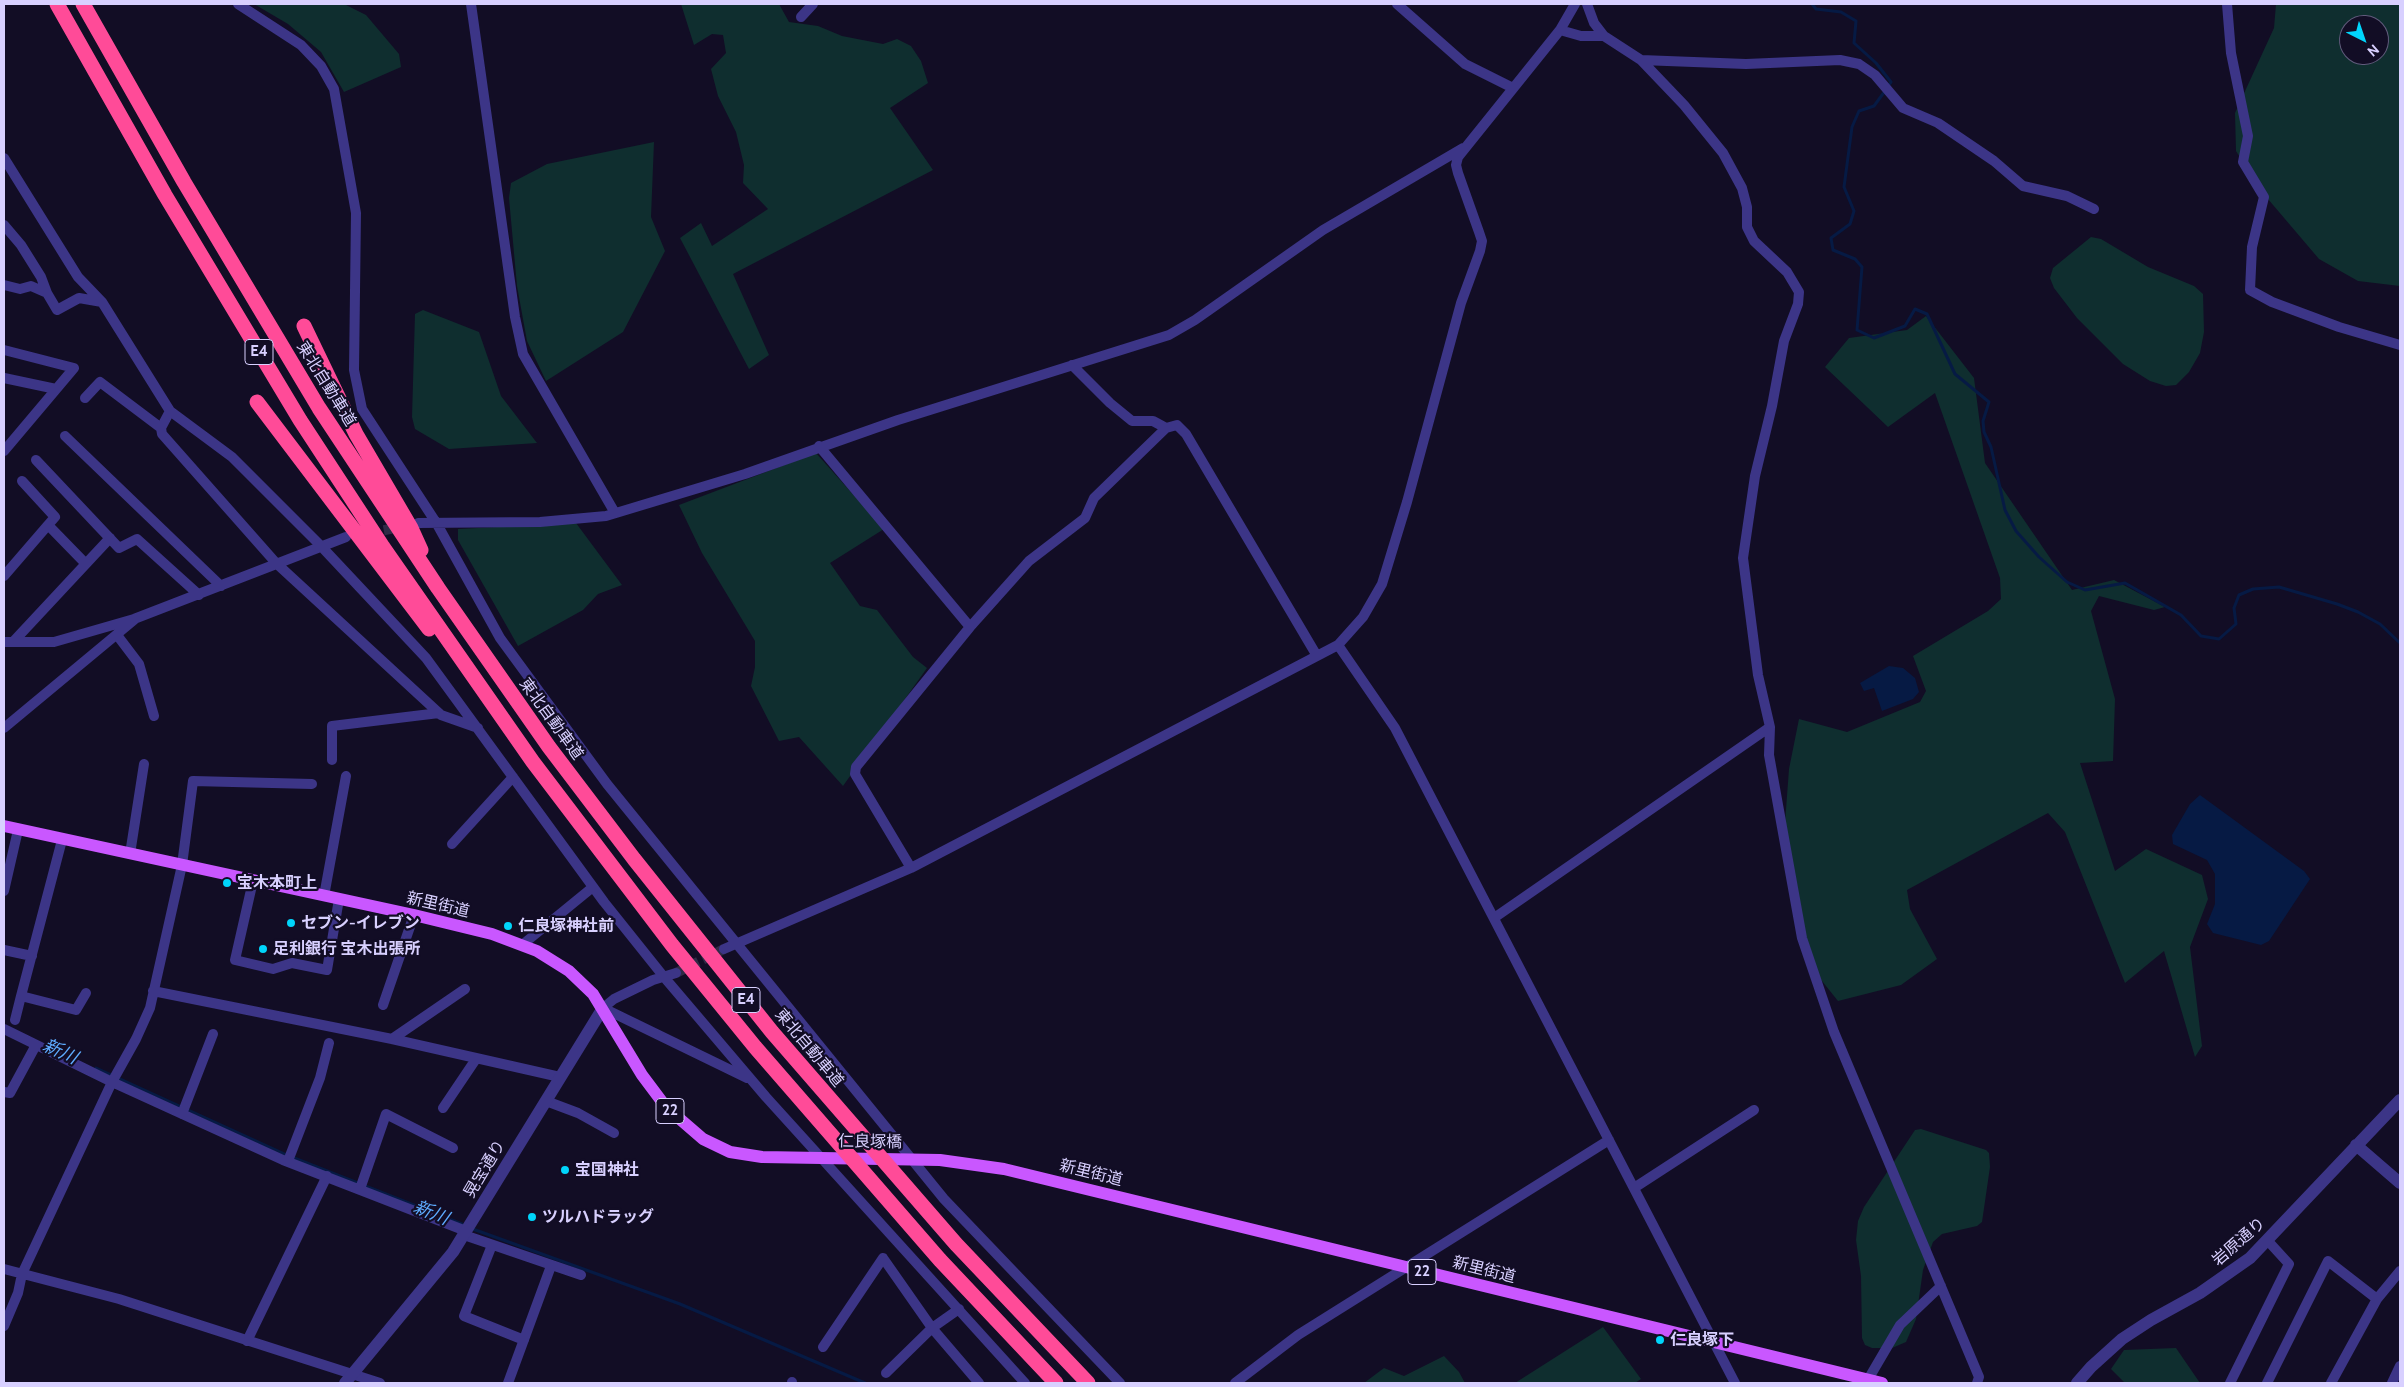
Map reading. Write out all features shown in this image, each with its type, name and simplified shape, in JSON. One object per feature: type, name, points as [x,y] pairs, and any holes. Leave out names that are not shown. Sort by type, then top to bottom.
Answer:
[{"type":"highway","name":"E4","points":[[57,4],[165,195],[244,328],[346,491],[480,689],[616,873],[755,1047],[940,1260],[1056,1383]]},
{"type":"highway","name":"東北自動車道","points":[[83,4],[253,300],[319,408],[438,588],[561,762],[658,890],[772,1032],[956,1244],[1088,1383]]},
{"type":"highway","points":[[304,326],[342,409],[411,528],[438,588]]},
{"type":"highway","points":[[257,402],[414,611],[480,689]]},
{"type":"main road","name":"新里街道","points":[[4,826],[414,915],[492,934],[522,945],[549,957],[569,971],[593,994],[653,1092],[692,1132],[717,1147],[730,1152],[778,1157]]},
{"type":"main road","name":"仁良塚橋","points":[[778,1157],[961,1162]]},
{"type":"main road","name":"新里街道","points":[[961,1162],[1030,1175],[1867,1381],[1882,1383]]},
{"type":"street","points":[[238,4],[301,45],[321,66],[334,89],[356,213],[354,370],[362,409],[437,524],[500,638],[607,784],[944,1198],[1120,1383]]},
{"type":"street","points":[[471,4],[514,317],[523,354],[615,513]]},
{"type":"street","points":[[801,17],[813,4]]},
{"type":"street","points":[[1397,4],[1465,64],[1513,88]]},
{"type":"street","points":[[724,949],[912,868],[1338,645],[1364,617],[1382,584],[1407,502],[1461,303],[1480,251],[1482,241],[1460,184],[1456,165],[1466,146],[1560,30],[1575,4]]},
{"type":"street","points":[[1586,4],[1594,23],[1604,36],[1641,60],[1684,105],[1722,153],[1742,188],[1746,207],[1747,227],[1754,241],[1787,272],[1799,292],[1798,304],[1784,341],[1772,406],[1755,476],[1743,558],[1758,675],[1770,727],[1769,755],[1802,938],[1834,1032],[1979,1377],[1977,1383]]},
{"type":"street","points":[[2227,4],[2231,53],[2248,136],[2244,162],[2264,197],[2252,247],[2250,290],[2272,302],[2339,327],[2400,345]]},
{"type":"street","points":[[1560,30],[1581,36],[1604,36]]},
{"type":"street","points":[[1641,60],[1746,64],[1840,60],[1859,64],[1875,75],[1903,108],[1938,123],[1994,160],[2023,186],[2067,196],[2094,209]]},
{"type":"street","points":[[418,523],[540,522],[615,513],[745,474],[819,446],[1169,335],[1195,320],[1323,230],[1466,146]]},
{"type":"street","points":[[4,158],[78,277],[102,302],[170,411],[232,457],[320,546],[426,658],[593,887],[664,977],[753,1081],[1026,1383]]},
{"type":"street","points":[[4,225],[41,277],[47,293],[57,310],[79,298],[102,302]]},
{"type":"street","points":[[4,285],[20,289],[31,286],[47,293]]},
{"type":"street","points":[[4,350],[74,368],[4,451]]},
{"type":"street","points":[[1072,365],[1110,403],[1132,421],[1153,421],[1166,428]]},
{"type":"street","points":[[4,378],[56,389]]},
{"type":"street","points":[[85,398],[100,382],[161,428]]},
{"type":"street","points":[[170,411],[161,428],[162,434],[276,563],[440,713],[478,728]]},
{"type":"street","points":[[912,868],[855,774],[856,767],[970,626],[1029,561],[1085,518],[1094,498],[1166,428],[1177,425],[1186,434],[1317,656]]},
{"type":"street","points":[[66,436],[221,586]]},
{"type":"street","points":[[819,446],[970,626]]},
{"type":"street","points":[[36,460],[119,548],[137,540],[199,594]]},
{"type":"street","points":[[4,576],[55,517],[22,481]]},
{"type":"street","points":[[48,525],[86,564]]},
{"type":"street","points":[[8,642],[54,642],[134,619],[346,537]]},
{"type":"street","points":[[8,642],[110,538]]},
{"type":"street","points":[[4,728],[134,619]]},
{"type":"street","points":[[117,635],[139,664],[154,716]]},
{"type":"street","points":[[1338,645],[1395,728],[1734,1383]]},
{"type":"street","points":[[332,760],[332,726],[440,713]]},
{"type":"street","points":[[1494,918],[1770,727]]},
{"type":"street","points":[[130,854],[144,764]]},
{"type":"street","points":[[324,896],[346,776]]},
{"type":"street","points":[[452,844],[513,777]]},
{"type":"street","points":[[4,1326],[18,1293],[22,1274],[112,1082],[140,1032],[150,1008],[182,865],[193,781],[312,784]]},
{"type":"street","points":[[4,891],[18,830]]},
{"type":"street","points":[[15,1020],[62,840]]},
{"type":"street","points":[[253,881],[235,960],[273,969],[292,963],[327,970],[339,900]]},
{"type":"street","points":[[522,945],[593,887]]},
{"type":"street","points":[[383,1005],[414,915]]},
{"type":"street","points":[[4,950],[32,956]]},
{"type":"street","points":[[676,973],[653,980],[614,999],[603,1008],[753,1081]]},
{"type":"street","points":[[392,1039],[465,989]]},
{"type":"street","points":[[154,992],[392,1039],[560,1077]]},
{"type":"street","points":[[21,996],[76,1010],[86,993]]},
{"type":"street","name":"晃宝通り","points":[[348,1379],[453,1252],[603,1008]]},
{"type":"street","points":[[4,1029],[112,1082],[288,1161],[492,1244],[581,1276]]},
{"type":"street","points":[[182,1114],[213,1034]]},
{"type":"street","points":[[288,1161],[320,1078],[329,1043]]},
{"type":"street","points":[[4,1092],[10,1093],[36,1045]]},
{"type":"street","points":[[443,1108],[476,1059]]},
{"type":"street","name":"岩原通り","points":[[2077,1383],[2091,1367],[2122,1339],[2229,1274],[2268,1241],[2400,1100]]},
{"type":"street","points":[[546,1101],[578,1112],[614,1134]]},
{"type":"street","points":[[1634,1188],[1754,1110]]},
{"type":"street","points":[[360,1189],[386,1114],[453,1148]]},
{"type":"street","points":[[1235,1383],[1298,1335],[1609,1140]]},
{"type":"street","points":[[2356,1145],[2400,1183]]},
{"type":"street","points":[[247,1341],[326,1176]]},
{"type":"street","points":[[2230,1383],[2289,1264],[2268,1241]]},
{"type":"street","points":[[492,1244],[464,1316],[524,1340]]},
{"type":"street","points":[[823,1346],[883,1258],[932,1328],[979,1383]]},
{"type":"street","points":[[2267,1383],[2328,1261],[2377,1299]]},
{"type":"street","points":[[508,1383],[551,1266]]},
{"type":"street","points":[[4,1269],[119,1299],[247,1341],[348,1379],[380,1383]]},
{"type":"street","points":[[2331,1383],[2377,1299],[2400,1271]]},
{"type":"street","points":[[1867,1381],[1900,1325],[1941,1286]]},
{"type":"street","points":[[886,1372],[932,1328],[959,1309]]},
{"type":"street","points":[[2392,1383],[2400,1366]]},
{"type":"green space","points":[[254,4],[344,4],[366,15],[399,54],[401,67],[344,92],[321,52],[288,24]]},
{"type":"green space","points":[[681,4],[779,4],[789,22],[818,26],[842,36],[883,44],[897,39],[911,46],[921,61],[928,83],[890,108],[933,170],[733,274],[769,355],[749,369],[680,238],[701,223],[712,246],[768,209],[743,183],[744,165],[736,132],[718,96],[711,69],[726,53],[723,35],[712,34],[694,45]]},
{"type":"green space","points":[[2276,4],[2400,4],[2400,286],[2358,281],[2319,259],[2262,192],[2236,151],[2235,113],[2274,28]]},
{"type":"green space","points":[[654,142],[651,217],[665,251],[623,332],[546,381],[527,341],[517,286],[509,198],[511,183],[547,164]]},
{"type":"green space","points":[[2091,237],[2101,239],[2148,267],[2194,286],[2203,294],[2204,332],[2200,353],[2189,372],[2176,385],[2166,386],[2150,381],[2123,364],[2077,318],[2054,288],[2050,278],[2053,268]]},
{"type":"green space","points":[[423,310],[479,332],[501,396],[537,443],[449,449],[415,429],[412,417],[415,314]]},
{"type":"green space","points":[[1926,316],[1974,378],[1985,463],[2072,590],[2114,580],[2165,607],[2154,610],[2099,596],[2091,611],[2115,699],[2113,761],[2080,763],[2115,871],[2146,849],[2202,875],[2208,899],[2190,947],[2202,1046],[2195,1057],[2164,951],[2125,983],[2065,832],[2048,813],[1907,890],[1910,909],[1937,959],[1901,985],[1838,1001],[1818,976],[1797,915],[1785,823],[1789,769],[1799,719],[1847,732],[1920,702],[1926,691],[1913,656],[1988,611],[2001,599],[2000,578],[1935,393],[1888,427],[1825,367],[1849,338],[1907,330]]},
{"type":"green space","points":[[816,453],[884,529],[830,563],[860,606],[877,610],[913,657],[927,668],[843,786],[799,737],[779,741],[751,686],[755,667],[755,641],[702,553],[679,505]]},
{"type":"green space","points":[[576,523],[622,585],[598,594],[583,610],[518,646],[458,540],[458,529]]},
{"type":"green space","points":[[1921,1129],[1986,1150],[1989,1153],[1990,1167],[1982,1222],[1977,1226],[1942,1234],[1933,1242],[1923,1270],[1916,1319],[1906,1342],[1892,1348],[1872,1348],[1865,1345],[1862,1338],[1861,1276],[1856,1240],[1858,1221],[1864,1207],[1915,1130]]},
{"type":"green space","points":[[1603,1327],[1641,1379],[1635,1383],[1515,1383]]},
{"type":"green space","points":[[2176,1348],[2200,1383],[2125,1383],[2111,1369],[2124,1350]]},
{"type":"green space","points":[[1444,1356],[1459,1372],[1465,1383],[1364,1383],[1384,1368],[1404,1376]]},
{"type":"water","points":[[1889,666],[1903,668],[1915,678],[1919,692],[1913,699],[1882,711],[1874,688],[1864,691],[1860,683]]},
{"type":"water","points":[[2200,795],[2304,871],[2310,879],[2269,941],[2261,945],[2213,933],[2207,924],[2215,904],[2215,874],[2207,860],[2173,844],[2172,835],[2190,804]]},
{"type":"waterway","points":[[1812,4],[1816,9],[1841,12],[1856,21],[1854,43],[1876,63],[1891,82],[1888,86]]},
{"type":"waterway","points":[[1885,91],[1874,106],[1859,111],[1852,127],[1844,187],[1854,211],[1850,224],[1831,238],[1833,250],[1855,259],[1862,267],[1857,330],[1874,338],[1905,326],[1915,309],[1927,314],[1955,374],[1989,402],[1983,421],[1984,432],[1991,447],[2005,510],[2016,531],[2039,557],[2067,582],[2085,590],[2125,583],[2181,615],[2201,636],[2219,639],[2236,624],[2234,608],[2239,595],[2253,589],[2279,587],[2358,612],[2380,624],[2400,643]]},
{"type":"waterway","name":"新川","points":[[96,1068],[289,1156],[462,1224]]},
{"type":"waterway","name":"新川","points":[[470,1228],[680,1304],[865,1383]]},
{"type":"tunnel","points":[[369,533],[401,527]]},
{"type":"tunnel","points":[[676,973],[724,949]]},
{"type":"place","name":"宝木本町上","points":[[227,883]]},
{"type":"place","name":"セブン-イレブン","points":[[291,923]]},
{"type":"place","name":"仁良塚神社前","points":[[508,926]]},
{"type":"place","name":"足利銀行 宝木出張所","points":[[263,949]]},
{"type":"place","name":"宝国神社","points":[[565,1170]]},
{"type":"place","name":"ツルハドラッグ","points":[[532,1217]]},
{"type":"place","name":"仁良塚下","points":[[1660,1340]]}]
